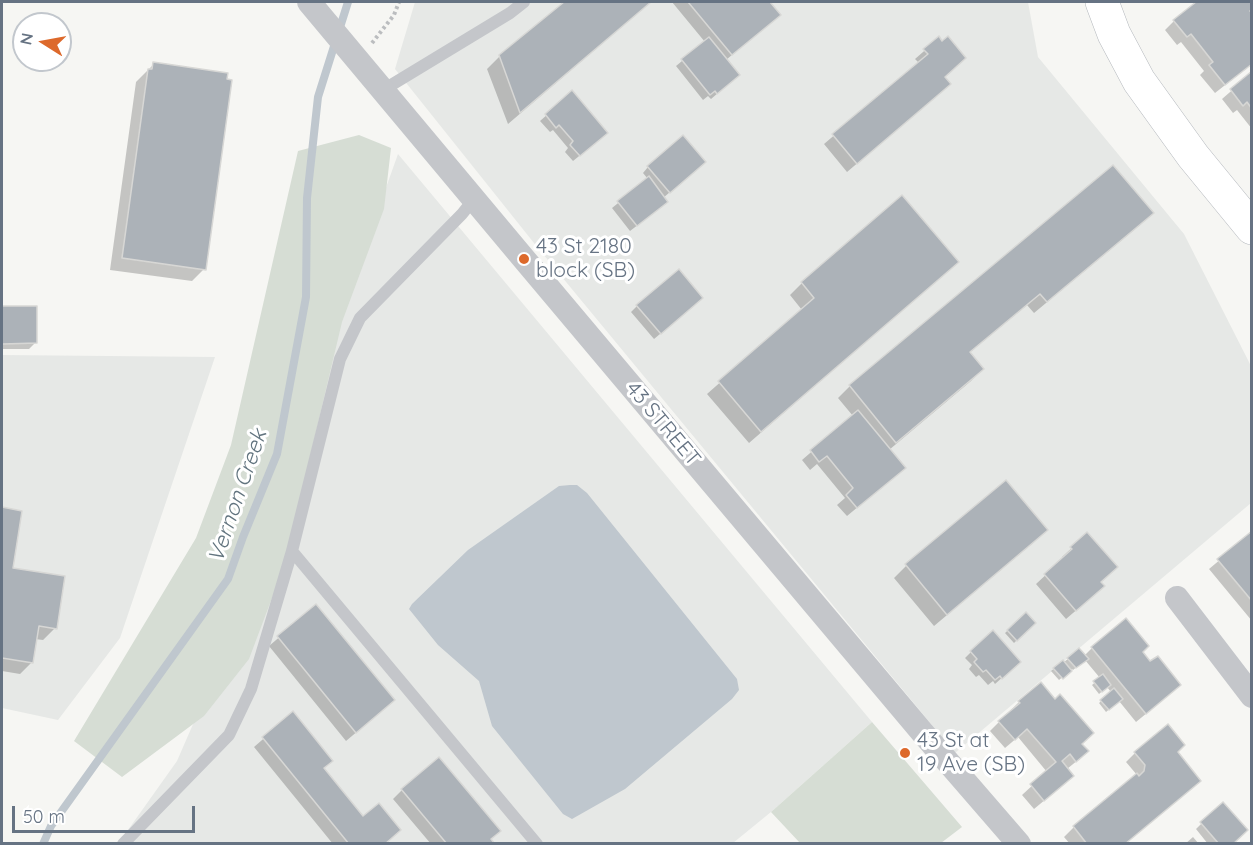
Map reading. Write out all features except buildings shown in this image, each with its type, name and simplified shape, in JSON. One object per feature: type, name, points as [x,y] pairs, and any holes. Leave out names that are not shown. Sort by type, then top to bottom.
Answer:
[{"type":"street","points":[[1102,2],[1114,34],[1138,81],[1193,156],[1251,228]]},
{"type":"street","name":"43 STREET","points":[[313,6],[922,732],[1006,839]]},
{"type":"street","points":[[1177,598],[1251,696]]},
{"type":"lane","points":[[383,90],[510,13],[524,2]]},
{"type":"lane","points":[[123,843],[230,735],[251,689],[292,551],[340,359],[360,318],[474,199]]},
{"type":"lane","points":[[292,551],[537,843]]},
{"type":"path","points":[[355,57],[374,42],[394,15],[399,2]]},
{"type":"shaded area","points":[[415,2],[1028,2],[1038,57],[1184,234],[1251,366],[1251,503],[955,753],[538,248],[395,69]]},
{"type":"shaded area","points":[[359,135],[391,148],[384,209],[342,322],[284,566],[249,659],[204,716],[122,777],[74,741],[196,538],[231,445],[298,151]]},
{"type":"shaded area","points":[[398,154],[872,722],[733,843],[118,844],[177,761],[280,524],[338,322]]},
{"type":"shaded area","points":[[2,355],[215,357],[120,638],[58,720],[2,708]]},
{"type":"shaded area","points":[[577,485],[587,493],[737,679],[739,690],[732,699],[625,789],[572,819],[563,814],[492,726],[479,681],[438,645],[409,609],[468,550],[559,486]]},
{"type":"shaded area","points":[[872,722],[962,827],[941,843],[800,843],[771,812]]},
{"type":"waterway","name":"Vernon Creek","points":[[43,844],[51,826],[228,579],[277,454],[306,297],[307,198],[318,97],[348,2]]},
{"type":"place","name":"43 St 2180 block (SB)","points":[[524,259]]},
{"type":"place","name":"43 St at 19 Ave (SB)","points":[[905,753]]}]
